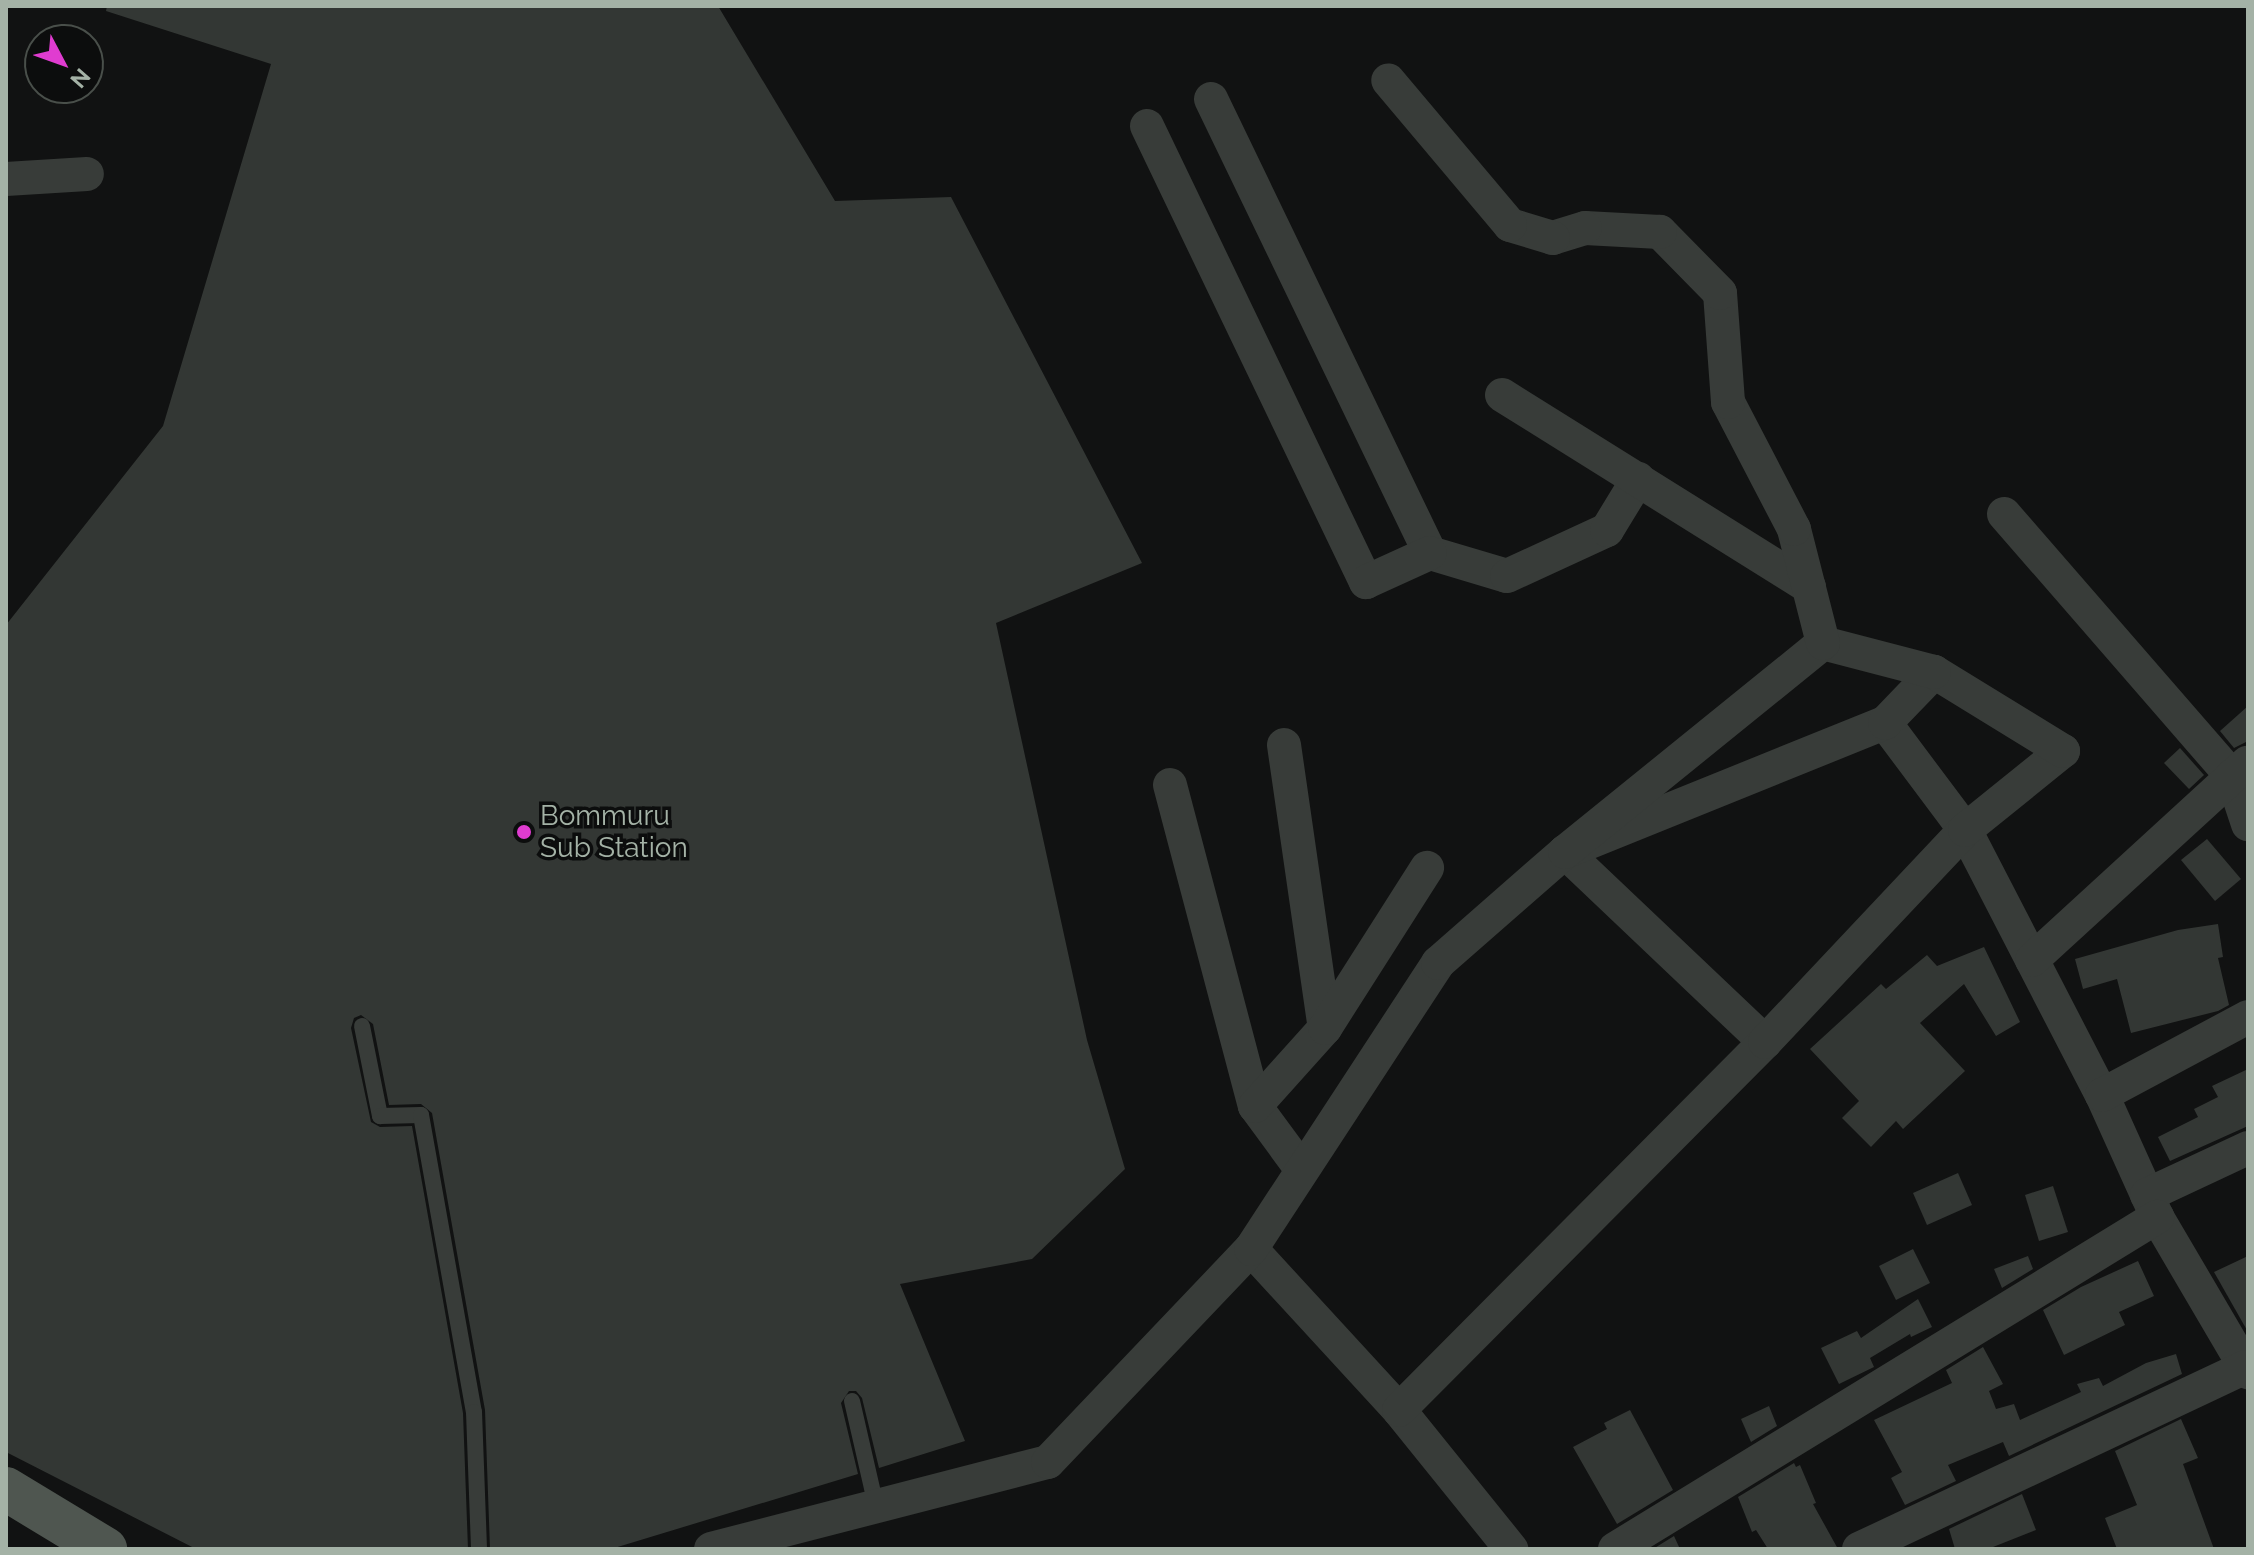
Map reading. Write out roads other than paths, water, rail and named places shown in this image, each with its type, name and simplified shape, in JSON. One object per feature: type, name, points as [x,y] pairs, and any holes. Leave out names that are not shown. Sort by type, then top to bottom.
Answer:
[{"type":"main road","points":[[6,1489],[105,1549]]},
{"type":"street","points":[[1388,80],[1510,225],[1553,238],[1585,228],[1660,232],[1720,293],[1728,402],[1794,529],[1823,643]]},
{"type":"street","points":[[1211,99],[1430,553]]},
{"type":"street","points":[[1147,126],[1366,582],[1430,553],[1507,576],[1607,530],[1638,479]]},
{"type":"street","points":[[6,179],[87,174]]},
{"type":"street","points":[[1502,395],[1809,587]]},
{"type":"street","points":[[2004,514],[2240,769],[2248,824]]},
{"type":"street","points":[[1399,1410],[1765,1042],[1965,830],[2063,751],[1934,672],[1823,643]]},
{"type":"street","points":[[711,1549],[1048,1462],[1251,1249],[1438,963],[1565,852],[1823,643]]},
{"type":"street","points":[[1565,852],[1885,723],[1934,672]]},
{"type":"street","points":[[1859,1549],[2247,1370],[2152,1206],[2102,1095],[1965,830],[1885,723]]},
{"type":"street","points":[[1284,745],[1325,1028]]},
{"type":"street","points":[[2032,960],[2240,769]]},
{"type":"street","points":[[1170,785],[1255,1106],[1302,1170]]},
{"type":"street","points":[[1565,852],[1765,1042]]},
{"type":"street","points":[[1255,1106],[1325,1028],[1427,868]]},
{"type":"street","points":[[2102,1095],[2248,1017]]},
{"type":"street","points":[[1615,1549],[2248,1148]]},
{"type":"street","points":[[1251,1249],[1399,1410],[1511,1549]]},
{"type":"lane","points":[[362,1026],[380,1116],[421,1115],[474,1412],[479,1549]]},
{"type":"lane","points":[[852,1401],[876,1506]]},
{"type":"place","name":"Bommuru Sub Station","points":[[524,832]]}]
